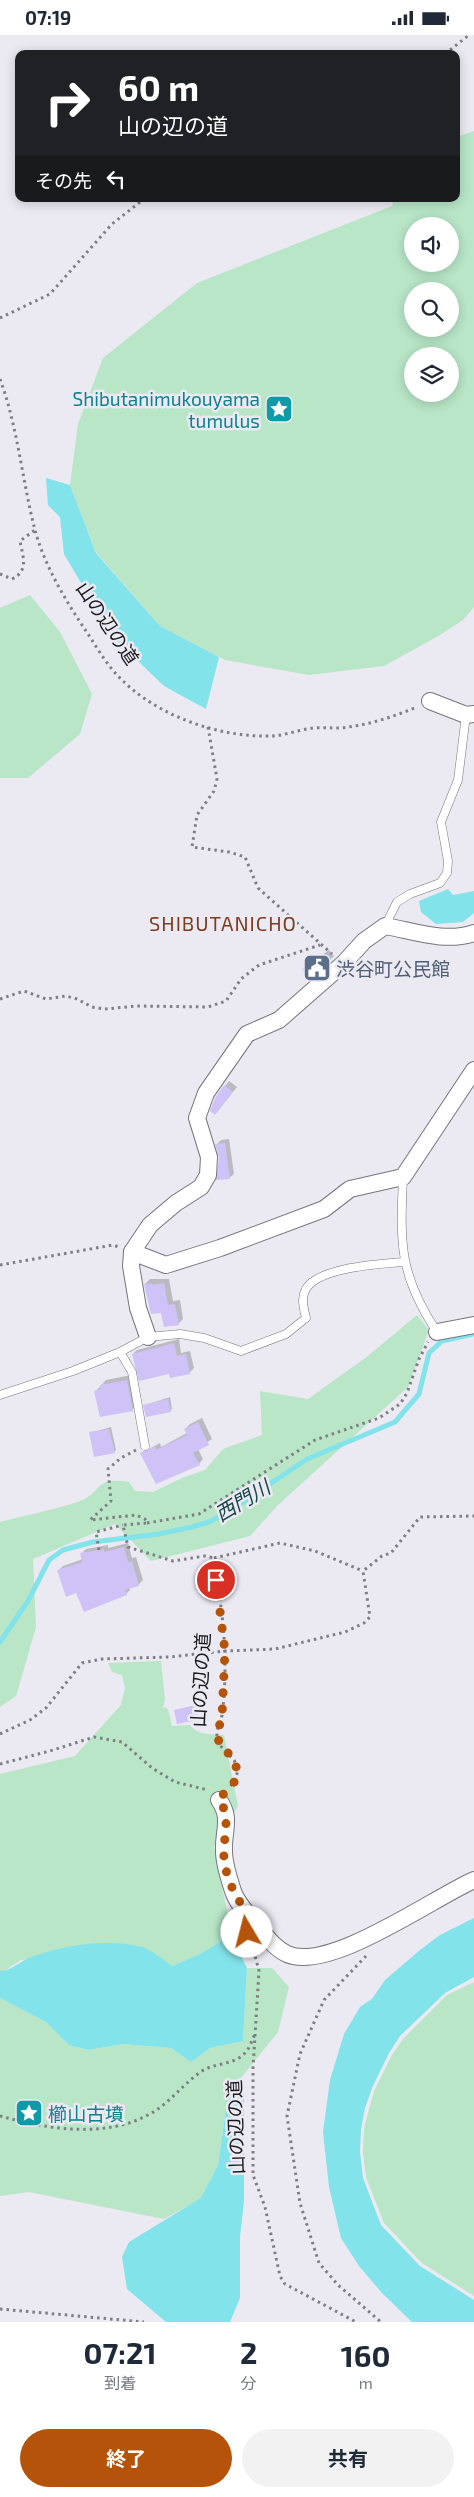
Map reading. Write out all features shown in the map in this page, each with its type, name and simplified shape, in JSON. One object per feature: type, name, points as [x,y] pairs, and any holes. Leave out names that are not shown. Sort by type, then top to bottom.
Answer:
[{"type":"street","points":[[430,701],[470,714]]},
{"type":"street","points":[[148,1337],[138,1308],[130,1267],[132,1252],[150,1225],[176,1203],[201,1187],[208,1175],[209,1157],[197,1118],[206,1093],[247,1034],[279,1020],[344,963],[364,941],[386,926],[438,937],[462,937],[474,933]]},
{"type":"street","points":[[132,1252],[166,1265],[220,1248],[324,1209],[350,1189],[403,1177],[474,1070]]},
{"type":"street","points":[[437,1332],[474,1325]]},
{"type":"street","points":[[219,1799],[226,1810],[226,1832],[223,1850],[233,1894],[273,1944],[297,1957],[317,1955],[350,1947],[474,1880]]},
{"type":"lane","points":[[386,926],[397,903],[410,894],[440,883],[447,873],[448,861],[441,822],[458,780],[470,714]]},
{"type":"lane","points":[[403,1177],[401,1239],[404,1262],[413,1288],[437,1332]]},
{"type":"lane","points":[[0,1395],[73,1371],[120,1352],[148,1337],[180,1334],[204,1338],[241,1351],[286,1333],[306,1318],[302,1301],[305,1290],[312,1281],[356,1267],[404,1262]]},
{"type":"lane","points":[[120,1352],[132,1372],[145,1446]]},
{"type":"path","points":[[450,50],[469,35]]},
{"type":"path","points":[[0,318],[50,294],[112,224],[140,202]]},
{"type":"path","name":"山の辺の道","points":[[0,379],[13,423],[35,530],[55,579],[72,608],[118,676],[136,693],[155,706],[208,727],[244,735],[274,736],[314,728],[348,727],[390,718],[430,701]]},
{"type":"path","points":[[0,574],[12,579],[20,575],[24,567],[20,541],[35,530]]},
{"type":"path","points":[[0,999],[24,991],[46,999],[66,996],[77,999],[92,1007],[104,1009],[137,1006],[208,1007],[226,1001],[241,979],[259,965],[320,945],[317,939],[258,888],[245,857],[229,851],[192,847],[197,815],[214,791],[217,779],[208,727]]},
{"type":"path","points":[[0,1265],[114,1245],[132,1252]]},
{"type":"path","points":[[99,1548],[96,1532],[199,1514],[315,1440],[379,1417],[400,1404],[407,1393],[427,1343],[437,1332]]},
{"type":"path","points":[[145,1446],[112,1465],[108,1474],[111,1501],[90,1520],[136,1515],[145,1519],[147,1523]]},
{"type":"path","points":[[363,1571],[382,1556],[391,1553],[420,1517],[474,1516]]},
{"type":"path","points":[[124,1526],[127,1545],[138,1551],[173,1561],[205,1556],[214,1558],[280,1543],[316,1551],[363,1571]]},
{"type":"path","name":"山の辺の道","points":[[214,1558],[213,1568],[225,1651],[222,1716],[217,1735],[220,1745],[232,1757],[237,1769],[236,1780],[219,1799]]},
{"type":"path","points":[[0,1734],[30,1720],[46,1708],[82,1663],[102,1659],[169,1657],[225,1651],[275,1649],[345,1631],[364,1623],[370,1617],[363,1571]]},
{"type":"path","points":[[0,1764],[94,1737],[122,1741],[152,1767],[175,1782],[204,1788],[219,1799]]},
{"type":"path","name":"山の辺の道","points":[[250,1915],[247,1932],[259,1971],[255,2033],[253,2175],[265,2207],[280,2276],[285,2284],[356,2322]]},
{"type":"path","points":[[368,1954],[324,2001],[300,2054],[287,2116],[300,2203],[319,2263],[338,2285],[381,2322]]},
{"type":"path","points":[[0,2116],[54,2129],[74,2130],[115,2126],[161,2107],[177,2091],[209,2067],[226,2063],[244,2054],[255,2033]]},
{"type":"path","points":[[0,2309],[144,2322]]},
{"type":"green space","name":"Shibutanimukouyama tumulus","points":[[474,131],[474,607],[463,620],[384,666],[309,675],[225,660],[160,626],[96,552],[70,485],[78,424],[103,358],[197,283],[392,206],[393,202],[460,202],[460,136]]},
{"type":"green space","points":[[30,595],[60,632],[92,694],[80,734],[28,778],[0,778],[0,608]]},
{"type":"green space","points":[[417,1315],[429,1330],[408,1387],[278,1505],[250,1536],[151,1561],[115,1524],[33,1559],[36,1627],[16,1696],[0,1707],[0,1522],[80,1501],[87,1498],[104,1483],[110,1481],[129,1482],[135,1491],[153,1492],[182,1478],[205,1470],[223,1449],[262,1435],[260,1391],[308,1399],[368,1356]]},
{"type":"green space","points":[[161,1661],[165,1700],[163,1707],[168,1709],[172,1726],[190,1725],[201,1733],[224,1735],[238,1806],[214,1847],[233,1940],[172,1966],[144,1948],[21,1960],[4,1971],[0,1971],[0,1774],[75,1756],[121,1705],[125,1688],[122,1675],[112,1672],[108,1663]]},
{"type":"green space","points":[[247,1968],[272,1968],[289,1987],[278,2032],[228,2094],[218,2165],[201,2199],[164,2219],[29,2192],[0,2196],[0,1998],[46,2022],[69,2045],[88,2050],[123,2044],[171,2048],[191,2062],[210,2048],[243,2041]]},
{"type":"green space","points":[[474,1982],[474,2296],[422,2263],[384,2223],[366,2177],[363,2152],[364,2129],[369,2109],[375,2089],[392,2055],[403,2039],[447,1995]]},
{"type":"water","points":[[46,478],[70,485],[96,553],[160,626],[219,657],[206,709],[164,686],[113,637],[64,554],[60,517],[48,505]]},
{"type":"water","points":[[448,889],[453,895],[474,891],[474,913],[463,922],[436,924],[421,912],[419,901]]},
{"type":"water","points":[[474,1918],[474,1977],[445,1993],[400,2036],[389,2053],[372,2088],[365,2108],[361,2129],[360,2152],[363,2178],[381,2225],[420,2266],[474,2300],[474,2322],[412,2322],[382,2293],[359,2266],[341,2238],[329,2187],[323,2132],[330,2080],[344,2034],[360,2007],[372,1999],[385,1980],[420,1950],[440,1935]]},
{"type":"water","points":[[233,1940],[247,1968],[243,2041],[210,2048],[191,2062],[171,2048],[123,2044],[88,2050],[69,2045],[46,2022],[0,1998],[0,1971],[8,1970],[31,1957],[57,1949],[86,1944],[129,1944],[150,1950],[172,1966],[200,1954],[222,1941]]},
{"type":"water","points":[[239,2081],[244,2088],[244,2201],[240,2237],[240,2298],[230,2322],[166,2322],[127,2289],[122,2257],[129,2242],[201,2198],[218,2165],[228,2094]]},
{"type":"building","name":"渋谷町公民館","points":[[323,954],[330,962],[310,980],[302,969]]},
{"type":"building","points":[[224,1085],[233,1092],[215,1115],[210,1111],[215,1098]]},
{"type":"building","points":[[225,1143],[230,1179],[216,1180],[219,1158],[215,1144]]},
{"type":"building","points":[[152,1283],[152,1285],[164,1283],[168,1305],[175,1304],[179,1325],[164,1327],[161,1313],[151,1314],[144,1284]]},
{"type":"building","points":[[174,1343],[177,1356],[186,1354],[190,1374],[170,1378],[169,1374],[139,1381],[132,1354]]},
{"type":"building","points":[[127,1380],[133,1411],[100,1417],[94,1391],[101,1389],[100,1385]]},
{"type":"building","points":[[168,1399],[171,1412],[146,1417],[143,1405]]},
{"type":"building","points":[[198,1422],[209,1445],[193,1453],[200,1465],[156,1484],[140,1453],[156,1446],[156,1450],[187,1435],[184,1429]]},
{"type":"building","points":[[109,1429],[115,1453],[94,1457],[89,1432]]},
{"type":"building","points":[[124,1547],[128,1562],[132,1561],[139,1586],[125,1590],[127,1595],[84,1612],[76,1593],[66,1597],[57,1570],[82,1562],[80,1553],[104,1549],[104,1552]]},
{"type":"building","points":[[194,1706],[197,1720],[177,1724],[174,1710]]},
{"type":"waterway","name":"西門川","points":[[0,1642],[28,1601],[49,1560],[63,1550],[93,1542],[159,1534],[192,1527],[209,1522],[230,1511],[307,1459],[395,1422],[419,1394],[429,1353],[442,1341],[474,1334]]},
{"type":"place","name":"Shibutanimukouyama tumulus","points":[[279,409]]},
{"type":"place","name":"渋谷町公民館","points":[[317,968]]},
{"type":"place","name":"櫛山古墳","points":[[29,2113]]},
{"type":"district","name":"SHIBUTANICHO","points":[[223,923]]},
{"type":"route","points":[[216,1580],[225,1651],[222,1716],[217,1735],[220,1745],[230,1753],[237,1769],[236,1780],[219,1799],[226,1810],[226,1832],[223,1850],[233,1894],[250,1915],[247,1932]]}]
